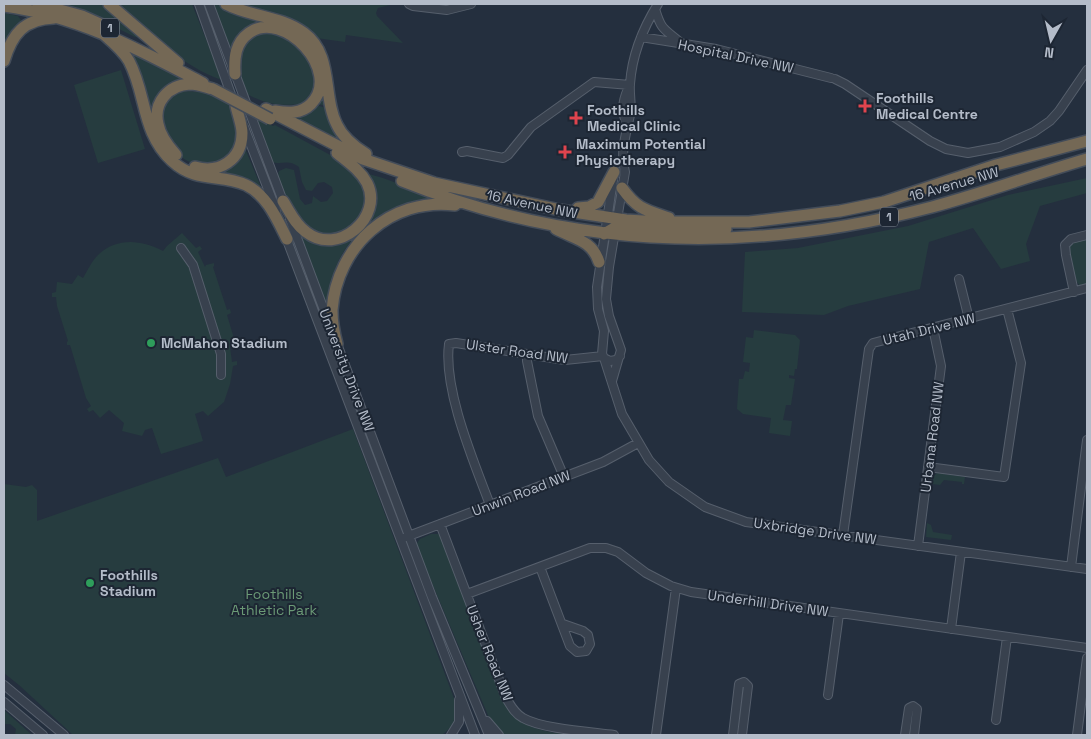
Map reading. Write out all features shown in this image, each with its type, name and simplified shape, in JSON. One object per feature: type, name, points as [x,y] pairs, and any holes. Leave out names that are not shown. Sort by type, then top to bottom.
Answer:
[{"type":"highway","name":"16 Avenue NW","points":[[38,4],[95,21],[178,63],[211,84]]},
{"type":"highway","points":[[108,4],[178,63]]},
{"type":"highway","points":[[226,4],[239,10],[284,23],[306,34],[315,44],[321,56],[327,78],[330,108],[338,128],[355,147],[391,170]]},
{"type":"highway","name":"16 Avenue NW","points":[[7,7],[63,19],[100,32],[211,84],[337,153],[406,182],[472,206],[546,224],[612,226],[690,222],[749,222],[840,211],[884,202],[996,165],[1087,141]]},
{"type":"highway","points":[[4,61],[13,38],[26,26],[51,18],[63,19]]},
{"type":"highway","points":[[235,74],[234,60],[236,52],[243,38],[257,29],[265,27],[276,28],[286,32],[308,50],[317,65],[320,78],[319,91],[313,102],[307,108],[293,112],[268,114]]},
{"type":"highway","points":[[100,32],[120,49],[128,60],[154,139],[165,154],[179,167],[195,175],[238,182],[249,186],[266,201],[287,238]]},
{"type":"highway","points":[[211,84],[183,85],[173,88],[161,100],[157,116],[159,129],[167,144],[180,159],[193,166],[209,170],[230,162],[240,144],[242,133],[236,106]]},
{"type":"highway","name":"16 Avenue NW","points":[[268,114],[391,170],[434,184],[560,210],[612,226],[718,239],[809,232],[872,221],[932,207],[1085,160]]},
{"type":"highway","points":[[996,165],[1022,152],[1087,133]]},
{"type":"highway","points":[[283,201],[300,227],[315,237],[330,240],[348,235],[355,230],[365,218],[370,196],[368,188],[356,169],[337,153]]},
{"type":"highway","points":[[560,210],[594,205],[602,196],[614,172]]},
{"type":"highway","points":[[622,188],[632,202],[639,207],[671,219],[690,222]]},
{"type":"highway","points":[[612,226],[697,230],[766,227],[837,218],[884,202]]},
{"type":"highway","points":[[337,344],[333,327],[332,309],[336,290],[347,261],[365,236],[382,221],[411,207],[435,204],[472,206]]},
{"type":"highway","points":[[546,224],[590,245],[599,262]]},
{"type":"street","name":"University Drive NW","points":[[199,4],[475,735]]},
{"type":"street","name":"University Drive NW","points":[[209,4],[432,596],[489,735]]},
{"type":"street","points":[[409,4],[447,10],[471,4]]},
{"type":"street","points":[[447,4],[456,8]]},
{"type":"street","points":[[620,356],[613,361],[604,357],[601,351],[604,331],[597,301],[599,262],[612,226],[622,188],[624,172],[622,160],[626,123],[622,112],[625,95],[630,85],[634,60],[641,37],[657,6]]},
{"type":"street","points":[[657,6],[660,25],[664,31],[681,43]]},
{"type":"street","name":"Hospital Drive NW","points":[[641,37],[758,59],[833,79],[845,84],[930,141],[946,149],[968,153],[1000,147],[1034,132],[1050,121],[1087,70]]},
{"type":"street","points":[[462,152],[467,151],[503,158],[508,155],[531,127],[594,82],[630,85]]},
{"type":"street","points":[[612,381],[621,350],[609,316],[606,299],[614,172],[622,160]]},
{"type":"street","points":[[1074,292],[1065,245],[1071,239],[1087,235]]},
{"type":"street","points":[[181,248],[193,265],[221,354],[221,375]]},
{"type":"street","points":[[960,279],[969,319]]},
{"type":"street","name":"Utah Drive NW","points":[[843,535],[869,349],[873,343],[1087,288]]},
{"type":"street","points":[[928,467],[1004,477],[1021,363],[1007,309]]},
{"type":"street","name":"Urbana Road NW","points":[[918,546],[941,366],[933,328]]},
{"type":"street","points":[[603,346],[610,341],[619,344]]},
{"type":"street","name":"Ulster Road NW","points":[[490,505],[469,448],[454,396],[448,368],[449,344],[456,343],[565,360],[604,357]]},
{"type":"street","points":[[527,354],[538,416],[564,477]]},
{"type":"street","name":"Uxbridge Drive NW","points":[[604,357],[622,414],[649,460],[669,482],[705,506],[746,522],[1087,569]]},
{"type":"street","points":[[1071,567],[1084,487],[1087,440]]},
{"type":"street","name":"Unwin Road NW","points":[[402,539],[608,460],[638,443]]},
{"type":"street","name":"Usher Road NW","points":[[440,524],[506,698],[514,711],[523,718],[541,725],[614,735]]},
{"type":"street","name":"Underhill Drive NW","points":[[467,594],[590,548],[606,548],[618,552],[646,573],[676,588],[712,596],[1087,648]]},
{"type":"street","points":[[950,629],[961,552]]},
{"type":"street","points":[[540,567],[563,624]]},
{"type":"street","points":[[656,735],[676,588]]},
{"type":"street","points":[[828,695],[839,614]]},
{"type":"street","points":[[996,720],[1007,637]]},
{"type":"street","points":[[1077,735],[1087,658]]},
{"type":"street","points":[[733,735],[740,684],[744,682],[748,686],[742,735]]},
{"type":"street","points":[[4,686],[64,735]]},
{"type":"street","points":[[451,735],[459,722],[458,690]]},
{"type":"street","points":[[4,702],[44,735]]},
{"type":"street","points":[[905,735],[909,708],[913,706],[917,709],[914,735]]},
{"type":"street","points":[[479,709],[499,735]]},
{"type":"green space","points":[[56,4],[105,4],[142,38],[135,37],[101,20]]},
{"type":"green space","points":[[112,4],[192,4],[222,80],[208,75],[179,57],[150,36]]},
{"type":"green space","points":[[211,4],[219,4],[226,9],[280,24],[304,38],[320,60],[328,106],[317,104],[323,83],[317,59],[308,46],[296,35],[282,28],[268,25],[254,28],[242,36],[232,51],[230,51]]},
{"type":"green space","points":[[236,4],[394,4],[378,8],[376,13],[403,43],[346,35],[345,42],[316,38],[309,30],[290,19]]},
{"type":"green space","points":[[4,13],[18,16],[23,23],[4,56]]},
{"type":"green space","points":[[257,32],[281,33],[311,59],[317,89],[303,104],[274,104],[247,94],[240,75],[240,50]]},
{"type":"green space","points":[[126,50],[193,82],[179,84],[154,116],[181,163],[203,172],[244,146],[264,194],[189,170],[162,147]]},
{"type":"green space","points":[[121,70],[145,149],[98,163],[74,85]]},
{"type":"green space","points":[[182,89],[183,91],[206,92],[230,104],[238,129],[238,145],[222,163],[193,163],[181,157],[169,141],[160,123],[166,99]]},
{"type":"green space","points":[[316,105],[326,108],[344,143],[286,115]]},
{"type":"green space","points":[[255,117],[273,126],[275,125],[334,157],[357,173],[367,195],[363,216],[338,237],[307,231],[283,193],[278,177],[279,171],[286,168],[294,170],[300,199],[305,205],[312,203],[313,196],[321,202],[327,201],[333,193],[332,187],[324,182],[318,183],[312,191],[306,190],[299,167],[292,163],[272,162]]},
{"type":"green space","points":[[365,173],[442,200],[410,204],[395,209],[381,216],[356,235],[338,262],[327,307],[295,227],[323,243],[367,221]]},
{"type":"green space","points":[[1087,178],[1087,193],[1040,206],[1026,244],[1030,261],[1001,269],[973,228],[929,242],[920,289],[848,306],[824,315],[742,312],[745,252],[798,248],[908,226],[1008,195]]},
{"type":"green space","name":"McMahon Stadium","points":[[182,233],[196,248],[200,246],[202,249],[198,252],[205,267],[214,263],[213,267],[227,310],[230,309],[231,313],[227,315],[236,345],[230,347],[232,362],[237,361],[237,365],[233,366],[224,402],[208,416],[203,411],[195,414],[203,441],[161,454],[152,428],[145,430],[142,436],[122,431],[124,423],[109,410],[100,418],[93,410],[89,412],[87,409],[91,406],[86,398],[70,345],[67,345],[68,341],[56,297],[52,297],[52,293],[56,292],[57,282],[72,284],[78,275],[83,278],[98,255],[113,245],[130,242],[147,244],[163,251]]},
{"type":"green space","points":[[1087,238],[1087,284],[1080,286],[1076,281],[1069,247],[1073,242]]},
{"type":"green space","points":[[754,330],[795,335],[800,340],[797,369],[795,369],[794,376],[789,375],[789,378],[795,379],[791,405],[786,405],[783,420],[792,421],[790,436],[769,433],[771,418],[743,414],[737,409],[739,379],[743,379],[745,371],[749,372],[750,363],[743,362],[746,337],[753,338]]},
{"type":"green space","name":"Foothills Athletic Park","points":[[353,429],[455,701],[455,720],[442,735],[73,735],[4,673],[4,484],[26,487],[32,485],[37,490],[37,521],[218,458],[226,477]]},
{"type":"green space","points":[[937,473],[965,477],[964,484],[962,482],[944,480],[940,485],[932,484]]},
{"type":"green space","points":[[927,523],[931,525],[933,532],[952,535],[951,540],[926,537]]},
{"type":"green space","points":[[431,534],[438,534],[440,536],[502,700],[509,710],[524,723],[533,727],[574,735],[504,735],[490,720],[417,548],[417,543],[420,539]]},
{"type":"green space","points":[[4,710],[32,735],[15,735],[16,729],[10,724],[4,724]]},
{"type":"place","name":"Foothills Medical Centre","points":[[865,106]]},
{"type":"place","name":"Foothills Medical Clinic","points":[[576,118]]},
{"type":"place","name":"Maximum Potential Physiotherapy","points":[[565,152]]},
{"type":"place","name":"McMahon Stadium","points":[[151,343]]},
{"type":"place","name":"Foothills Stadium","points":[[90,583]]}]
